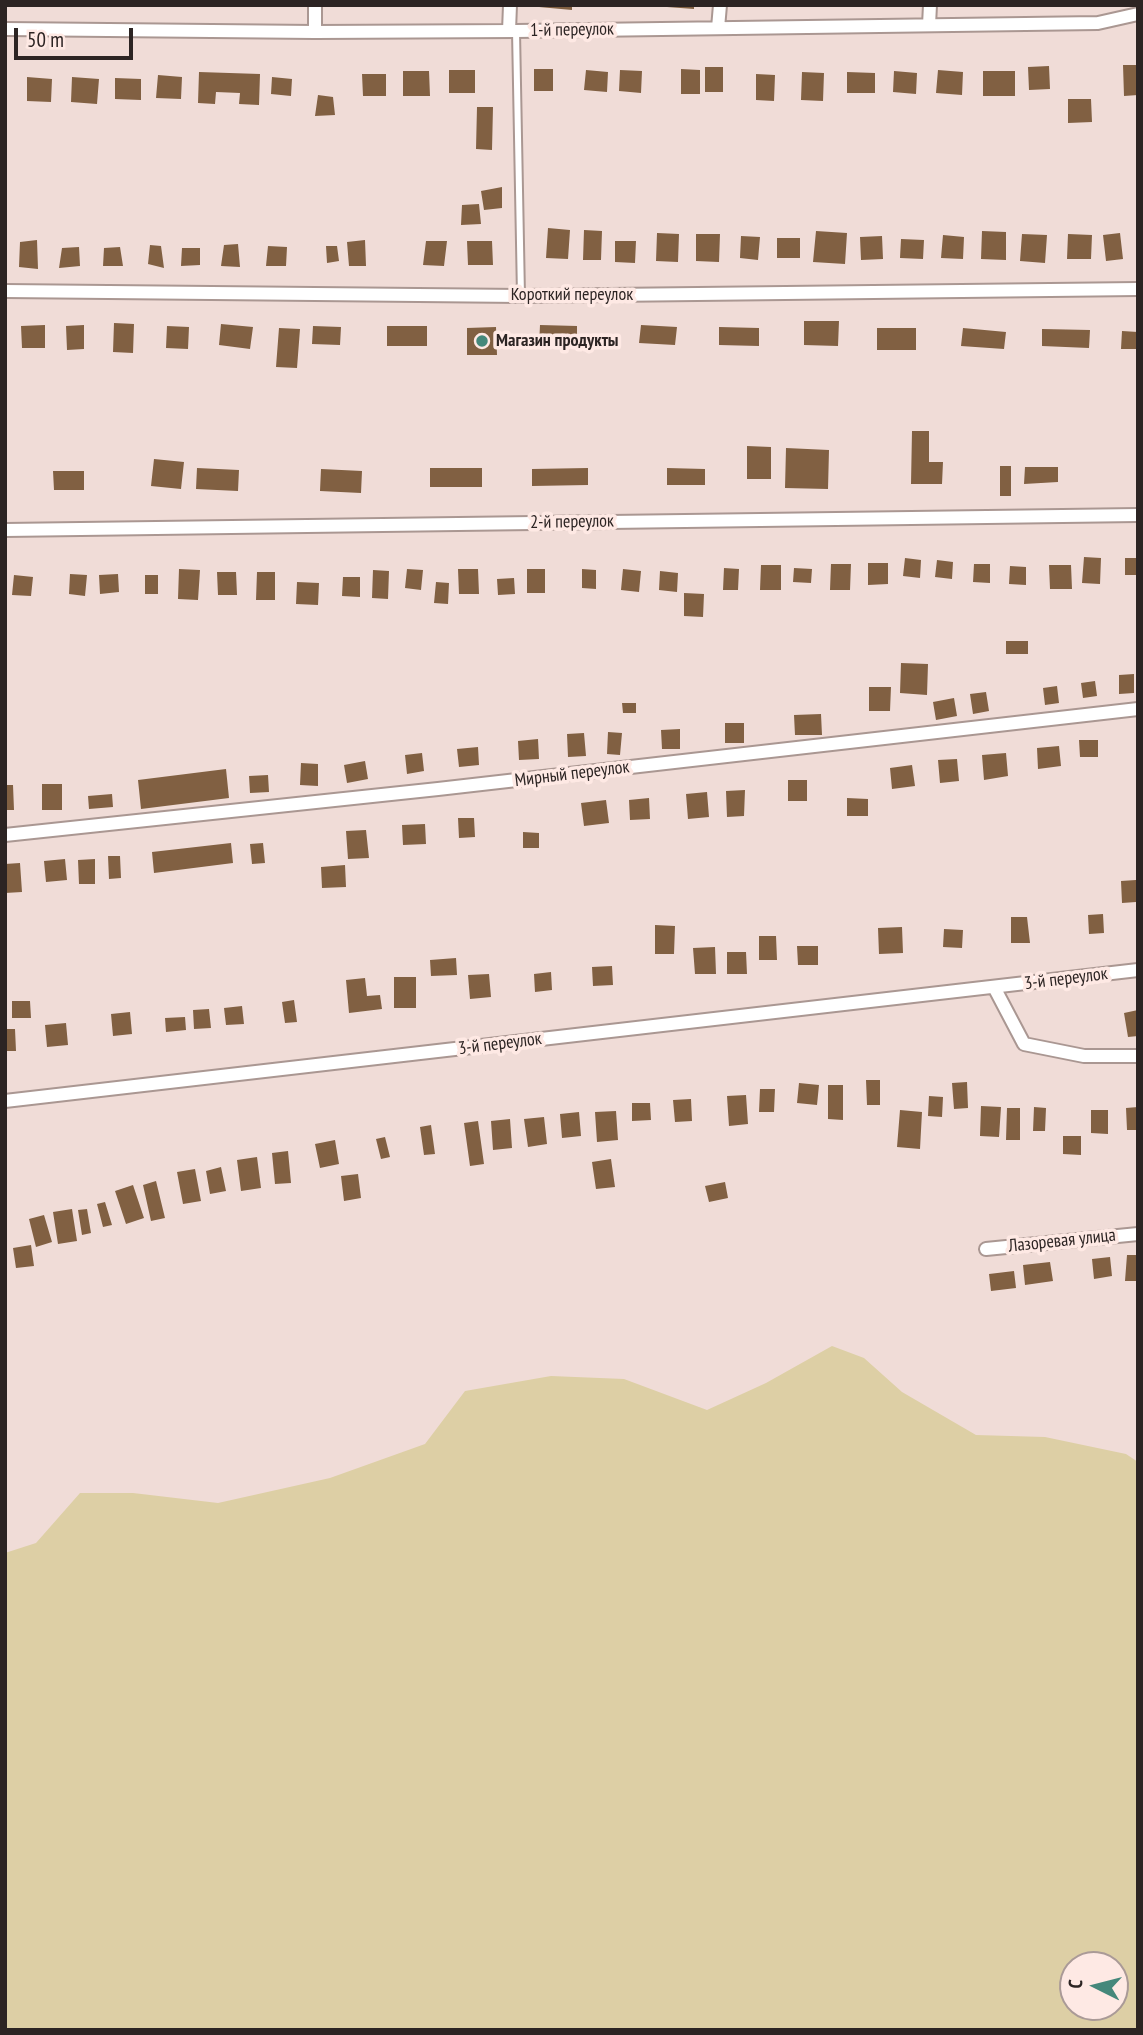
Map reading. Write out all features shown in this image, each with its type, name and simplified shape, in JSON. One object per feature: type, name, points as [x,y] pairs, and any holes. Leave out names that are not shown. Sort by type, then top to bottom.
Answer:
[{"type":"street","points":[[315,5],[315,32]]},
{"type":"street","points":[[510,5],[512,31]]},
{"type":"street","points":[[719,28],[720,5]]},
{"type":"street","points":[[929,25],[930,5]]},
{"type":"street","name":"1-й переулок","points":[[5,29],[512,31],[1098,23],[1138,14]]},
{"type":"street","name":"Короткий переулок","points":[[5,291],[521,296],[1138,289]]},
{"type":"street","name":"2-й переулок","points":[[5,530],[1138,515]]},
{"type":"street","name":"Мирный переулок","points":[[5,835],[438,789],[1138,709]]},
{"type":"street","name":"3-й переулок","points":[[5,1101],[1138,970]]},
{"type":"street","name":"3-й переулок","points":[[994,987],[1024,1044],[1084,1056],[1138,1056]]},
{"type":"street","name":"Лазоревая улица","points":[[986,1249],[1138,1234]]},
{"type":"lane","points":[[512,31],[521,296]]},
{"type":"shaded area","points":[[832,1346],[864,1358],[902,1392],[976,1435],[1045,1437],[1126,1454],[1138,1462],[1138,2030],[5,2030],[5,1553],[36,1543],[80,1493],[133,1493],[218,1503],[330,1478],[425,1444],[465,1391],[551,1376],[624,1379],[707,1410],[766,1383]]},
{"type":"building","points":[[572,5],[572,10],[539,7]]},
{"type":"building","points":[[694,5],[694,9],[667,7]]},
{"type":"building","points":[[1123,65],[1138,65],[1138,95],[1124,96]]},
{"type":"building","points":[[1049,66],[1050,89],[1029,90],[1028,67]]},
{"type":"building","points":[[705,67],[723,67],[723,92],[705,92]]},
{"type":"building","points":[[534,69],[553,69],[553,91],[534,91]]},
{"type":"building","points":[[681,69],[700,70],[700,94],[681,94]]},
{"type":"building","points":[[449,70],[475,70],[475,93],[449,93]]},
{"type":"building","points":[[586,70],[608,72],[607,92],[584,90]]},
{"type":"building","points":[[620,70],[642,71],[641,93],[619,91]]},
{"type":"building","points":[[938,70],[963,72],[962,95],[936,93]]},
{"type":"building","points":[[403,71],[429,71],[430,96],[403,96]]},
{"type":"building","points":[[894,71],[917,73],[916,94],[893,92]]},
{"type":"building","points":[[983,71],[1015,71],[1015,96],[983,96]]},
{"type":"building","points":[[199,72],[260,74],[259,105],[239,104],[240,93],[216,92],[215,104],[198,103]]},
{"type":"building","points":[[802,72],[824,73],[823,101],[801,100]]},
{"type":"building","points":[[847,72],[875,73],[875,93],[847,93]]},
{"type":"building","points":[[362,74],[386,74],[386,96],[363,96]]},
{"type":"building","points":[[756,74],[775,75],[774,101],[756,100]]},
{"type":"building","points":[[158,75],[182,77],[181,99],[156,98]]},
{"type":"building","points":[[27,77],[52,79],[51,102],[27,101]]},
{"type":"building","points":[[72,77],[99,79],[97,104],[71,102]]},
{"type":"building","points":[[272,77],[292,79],[291,96],[271,94]]},
{"type":"building","points":[[115,78],[141,79],[141,100],[115,99]]},
{"type":"building","points":[[318,95],[333,97],[335,115],[315,116]]},
{"type":"building","points":[[1068,99],[1091,99],[1092,122],[1068,123]]},
{"type":"building","points":[[477,107],[493,107],[492,150],[476,149]]},
{"type":"building","points":[[502,187],[502,208],[484,210],[481,191]]},
{"type":"building","points":[[479,204],[481,224],[461,225],[462,205]]},
{"type":"building","points":[[548,228],[570,230],[568,259],[546,258]]},
{"type":"building","points":[[584,230],[602,231],[601,260],[583,260]]},
{"type":"building","points":[[816,231],[847,233],[845,264],[813,262]]},
{"type":"building","points":[[982,231],[1006,232],[1006,260],[981,259]]},
{"type":"building","points":[[657,233],[679,234],[678,262],[656,261]]},
{"type":"building","points":[[1120,233],[1123,259],[1106,261],[1103,235]]},
{"type":"building","points":[[696,234],[720,234],[719,262],[696,261]]},
{"type":"building","points":[[1022,234],[1047,235],[1045,263],[1020,261]]},
{"type":"building","points":[[1068,234],[1092,235],[1091,259],[1067,259]]},
{"type":"building","points":[[943,235],[964,237],[963,259],[941,258]]},
{"type":"building","points":[[741,236],[760,237],[758,260],[740,258]]},
{"type":"building","points":[[882,236],[883,259],[861,260],[860,237]]},
{"type":"building","points":[[777,238],[800,238],[800,258],[777,258]]},
{"type":"building","points":[[901,239],[924,240],[923,259],[900,258]]},
{"type":"building","points":[[37,240],[38,269],[19,267],[20,242]]},
{"type":"building","points":[[365,240],[366,266],[349,266],[347,242]]},
{"type":"building","points":[[426,241],[447,241],[444,266],[423,265]]},
{"type":"building","points":[[467,241],[492,241],[493,265],[468,265]]},
{"type":"building","points":[[615,241],[636,241],[635,263],[615,262]]},
{"type":"building","points":[[238,244],[240,267],[221,266],[224,245]]},
{"type":"building","points":[[150,245],[161,246],[164,268],[148,264]]},
{"type":"building","points":[[268,246],[287,247],[286,266],[266,266]]},
{"type":"building","points":[[326,246],[337,246],[339,261],[327,263]]},
{"type":"building","points":[[79,247],[80,266],[59,268],[62,248]]},
{"type":"building","points":[[120,247],[123,266],[103,266],[104,248]]},
{"type":"building","points":[[182,248],[200,248],[200,265],[181,266]]},
{"type":"building","points":[[804,321],[839,321],[838,346],[804,345]]},
{"type":"building","points":[[114,323],[134,324],[133,353],[113,352]]},
{"type":"building","points":[[221,324],[253,327],[250,349],[219,345]]},
{"type":"building","points":[[45,325],[45,348],[22,348],[21,326]]},
{"type":"building","points":[[84,325],[84,349],[67,350],[66,326]]},
{"type":"building","points":[[540,325],[577,326],[577,348],[539,346]]},
{"type":"building","points":[[641,325],[677,327],[675,345],[639,343]]},
{"type":"building","points":[[167,326],[189,327],[188,349],[166,348]]},
{"type":"building","points":[[313,326],[341,327],[340,345],[312,344]]},
{"type":"building","points":[[387,326],[427,326],[427,346],[387,346]]},
{"type":"building","name":"Магазин продукты","points":[[496,327],[497,355],[467,355],[467,328]]},
{"type":"building","points":[[719,327],[759,328],[759,346],[719,345]]},
{"type":"building","points":[[279,328],[300,329],[297,368],[276,367]]},
{"type":"building","points":[[877,328],[916,328],[916,350],[877,350]]},
{"type":"building","points":[[963,328],[1006,332],[1004,349],[961,346]]},
{"type":"building","points":[[1042,329],[1090,330],[1089,348],[1042,346]]},
{"type":"building","points":[[1122,331],[1138,332],[1138,349],[1121,349]]},
{"type":"building","points":[[912,431],[929,431],[929,462],[943,462],[942,484],[911,484]]},
{"type":"building","points":[[747,446],[771,447],[771,479],[747,479]]},
{"type":"building","points":[[786,448],[829,450],[828,489],[785,488]]},
{"type":"building","points":[[154,459],[184,462],[181,489],[151,486]]},
{"type":"building","points":[[1000,466],[1011,466],[1011,496],[1000,496]]},
{"type":"building","points":[[1025,467],[1058,467],[1058,482],[1024,484]]},
{"type":"building","points":[[197,468],[239,470],[238,491],[196,489]]},
{"type":"building","points":[[430,468],[482,468],[482,487],[430,487]]},
{"type":"building","points":[[588,468],[588,485],[532,486],[532,469]]},
{"type":"building","points":[[667,468],[705,469],[705,485],[667,485]]},
{"type":"building","points":[[321,469],[362,471],[361,493],[320,491]]},
{"type":"building","points":[[53,471],[84,471],[84,490],[54,490]]},
{"type":"building","points":[[1084,557],[1101,558],[1100,584],[1082,583]]},
{"type":"building","points":[[905,558],[921,560],[920,578],[903,576]]},
{"type":"building","points":[[1125,558],[1138,558],[1138,575],[1125,575]]},
{"type":"building","points":[[937,560],[953,562],[952,579],[935,577]]},
{"type":"building","points":[[868,563],[888,563],[888,584],[868,585]]},
{"type":"building","points":[[831,564],[851,564],[850,590],[830,590]]},
{"type":"building","points":[[974,564],[990,564],[990,583],[973,582]]},
{"type":"building","points":[[761,565],[781,565],[781,590],[760,590]]},
{"type":"building","points":[[1049,565],[1071,565],[1072,589],[1050,589]]},
{"type":"building","points":[[1010,566],[1026,567],[1026,585],[1009,584]]},
{"type":"building","points":[[724,568],[739,569],[738,590],[723,590]]},
{"type":"building","points":[[794,568],[812,569],[811,583],[793,582]]},
{"type":"building","points":[[179,569],[200,570],[198,600],[178,599]]},
{"type":"building","points":[[407,569],[423,570],[421,590],[405,588]]},
{"type":"building","points":[[458,569],[478,569],[479,594],[459,594]]},
{"type":"building","points":[[527,569],[545,569],[545,593],[527,593]]},
{"type":"building","points":[[582,569],[596,570],[596,589],[582,588]]},
{"type":"building","points":[[623,569],[641,571],[639,592],[621,590]]},
{"type":"building","points":[[373,570],[389,571],[388,599],[372,598]]},
{"type":"building","points":[[660,571],[678,573],[677,592],[659,590]]},
{"type":"building","points":[[217,572],[236,572],[237,595],[218,595]]},
{"type":"building","points":[[257,572],[275,572],[275,600],[256,600]]},
{"type":"building","points":[[70,574],[87,575],[85,596],[69,594]]},
{"type":"building","points":[[118,574],[119,592],[100,594],[99,575]]},
{"type":"building","points":[[14,575],[33,577],[31,596],[12,595]]},
{"type":"building","points":[[145,575],[158,575],[158,594],[145,594]]},
{"type":"building","points":[[343,577],[360,577],[360,597],[342,596]]},
{"type":"building","points":[[514,578],[515,594],[498,595],[497,579]]},
{"type":"building","points":[[297,582],[319,583],[318,605],[296,604]]},
{"type":"building","points":[[436,582],[449,583],[448,604],[434,603]]},
{"type":"building","points":[[684,593],[704,594],[703,617],[684,616]]},
{"type":"building","points":[[1006,641],[1028,641],[1028,654],[1006,654]]},
{"type":"building","points":[[901,663],[928,664],[927,695],[900,693]]},
{"type":"building","points":[[1134,674],[1134,693],[1119,694],[1119,675]]},
{"type":"building","points":[[1095,681],[1097,696],[1083,698],[1081,683]]},
{"type":"building","points":[[1057,686],[1059,703],[1045,705],[1043,688]]},
{"type":"building","points":[[869,687],[891,687],[890,711],[869,711]]},
{"type":"building","points":[[986,692],[989,711],[973,714],[970,694]]},
{"type":"building","points":[[954,698],[957,716],[936,720],[933,702]]},
{"type":"building","points":[[622,703],[636,703],[636,713],[623,713]]},
{"type":"building","points":[[821,714],[822,735],[795,735],[794,715]]},
{"type":"building","points":[[725,723],[744,723],[744,743],[725,743]]},
{"type":"building","points":[[680,729],[680,749],[662,749],[661,730]]},
{"type":"building","points":[[608,732],[622,733],[620,755],[607,754]]},
{"type":"building","points":[[584,733],[586,756],[568,757],[567,734]]},
{"type":"building","points":[[538,739],[539,759],[519,760],[518,741]]},
{"type":"building","points":[[1079,740],[1098,740],[1098,757],[1080,757]]},
{"type":"building","points":[[1059,746],[1061,766],[1038,769],[1037,748]]},
{"type":"building","points":[[478,747],[479,765],[459,767],[457,749]]},
{"type":"building","points":[[422,753],[424,771],[407,774],[405,755]]},
{"type":"building","points":[[1006,753],[1008,776],[984,780],[982,755]]},
{"type":"building","points":[[957,759],[959,781],[940,783],[938,760]]},
{"type":"building","points":[[365,761],[368,779],[347,783],[344,765]]},
{"type":"building","points":[[301,763],[318,764],[318,786],[300,785]]},
{"type":"building","points":[[912,765],[915,786],[892,789],[890,768]]},
{"type":"building","points":[[226,769],[229,798],[141,809],[138,780]]},
{"type":"building","points":[[268,775],[269,792],[250,793],[249,776]]},
{"type":"building","points":[[788,780],[807,780],[807,801],[788,801]]},
{"type":"building","points":[[42,784],[62,784],[62,810],[42,810]]},
{"type":"building","points":[[5,785],[13,785],[14,810],[5,810]]},
{"type":"building","points":[[745,790],[744,816],[727,817],[726,791]]},
{"type":"building","points":[[707,792],[709,817],[688,819],[686,794]]},
{"type":"building","points":[[112,794],[113,807],[89,809],[88,796]]},
{"type":"building","points":[[649,798],[650,819],[630,820],[629,800]]},
{"type":"building","points":[[847,798],[868,799],[868,816],[847,816]]},
{"type":"building","points":[[606,800],[609,823],[584,826],[581,803]]},
{"type":"building","points":[[458,818],[474,818],[475,837],[459,838]]},
{"type":"building","points":[[425,824],[426,844],[403,845],[402,825]]},
{"type":"building","points":[[366,830],[369,858],[348,859],[346,831]]},
{"type":"building","points":[[523,832],[539,833],[539,848],[523,848]]},
{"type":"building","points":[[231,843],[233,863],[154,873],[152,852]]},
{"type":"building","points":[[263,843],[265,863],[252,864],[250,844]]},
{"type":"building","points":[[108,856],[120,856],[121,878],[109,879]]},
{"type":"building","points":[[65,859],[67,880],[46,882],[44,861]]},
{"type":"building","points":[[95,859],[95,884],[79,884],[78,860]]},
{"type":"building","points":[[20,863],[22,892],[5,893],[5,864]]},
{"type":"building","points":[[345,865],[346,887],[322,888],[321,867]]},
{"type":"building","points":[[1136,880],[1136,902],[1122,903],[1121,881]]},
{"type":"building","points":[[1103,914],[1104,933],[1089,934],[1088,915]]},
{"type":"building","points":[[1011,917],[1027,917],[1030,943],[1011,943]]},
{"type":"building","points":[[655,925],[675,926],[674,954],[655,954]]},
{"type":"building","points":[[902,927],[903,953],[879,954],[878,928]]},
{"type":"building","points":[[944,929],[963,930],[962,948],[943,947]]},
{"type":"building","points":[[759,936],[776,936],[777,960],[759,960]]},
{"type":"building","points":[[797,946],[818,946],[818,965],[798,965]]},
{"type":"building","points":[[715,947],[716,974],[695,974],[693,948]]},
{"type":"building","points":[[727,952],[746,952],[747,974],[727,974]]},
{"type":"building","points":[[456,958],[457,975],[431,976],[430,960]]},
{"type":"building","points":[[612,966],[613,985],[593,986],[592,967]]},
{"type":"building","points":[[551,972],[552,990],[535,992],[534,974]]},
{"type":"building","points":[[489,974],[491,997],[470,999],[468,975]]},
{"type":"building","points":[[394,977],[416,977],[416,1008],[394,1008]]},
{"type":"building","points":[[365,978],[367,996],[380,995],[382,1009],[349,1013],[346,980]]},
{"type":"building","points":[[294,1000],[297,1022],[285,1023],[282,1002]]},
{"type":"building","points":[[12,1001],[30,1001],[31,1018],[12,1018]]},
{"type":"building","points":[[242,1006],[244,1024],[226,1025],[224,1008]]},
{"type":"building","points":[[209,1009],[211,1028],[194,1029],[193,1010]]},
{"type":"building","points":[[1138,1010],[1138,1036],[1128,1037],[1124,1013]]},
{"type":"building","points":[[130,1012],[132,1034],[113,1036],[111,1014]]},
{"type":"building","points":[[185,1017],[186,1030],[166,1032],[165,1018]]},
{"type":"building","points":[[66,1023],[68,1045],[47,1047],[45,1025]]},
{"type":"building","points":[[5,1029],[15,1029],[16,1051],[5,1051]]},
{"type":"building","points":[[866,1080],[880,1080],[880,1105],[867,1105]]},
{"type":"building","points":[[967,1082],[968,1108],[954,1109],[952,1083]]},
{"type":"building","points":[[799,1083],[819,1085],[817,1105],[797,1103]]},
{"type":"building","points":[[828,1085],[843,1085],[843,1120],[828,1119]]},
{"type":"building","points":[[760,1089],[775,1089],[774,1112],[759,1112]]},
{"type":"building","points":[[746,1095],[748,1124],[729,1126],[727,1096]]},
{"type":"building","points":[[929,1096],[943,1097],[942,1117],[928,1116]]},
{"type":"building","points":[[691,1099],[692,1121],[675,1122],[673,1100]]},
{"type":"building","points":[[632,1103],[650,1103],[651,1120],[632,1121]]},
{"type":"building","points":[[981,1106],[1001,1107],[999,1137],[980,1136]]},
{"type":"building","points":[[1034,1107],[1046,1108],[1045,1131],[1033,1131]]},
{"type":"building","points":[[1138,1107],[1138,1130],[1127,1130],[1126,1108]]},
{"type":"building","points":[[1007,1108],[1020,1108],[1020,1140],[1006,1140]]},
{"type":"building","points":[[900,1110],[922,1112],[920,1149],[897,1147]]},
{"type":"building","points":[[1091,1110],[1108,1110],[1108,1134],[1091,1133]]},
{"type":"building","points":[[616,1111],[618,1140],[597,1142],[595,1112]]},
{"type":"building","points":[[579,1112],[581,1136],[562,1138],[560,1114]]},
{"type":"building","points":[[544,1117],[547,1144],[528,1147],[524,1119]]},
{"type":"building","points":[[510,1119],[512,1148],[493,1150],[491,1121]]},
{"type":"building","points":[[478,1121],[484,1164],[470,1166],[464,1123]]},
{"type":"building","points":[[431,1125],[435,1154],[424,1155],[420,1127]]},
{"type":"building","points":[[1063,1136],[1081,1136],[1081,1155],[1063,1154]]},
{"type":"building","points":[[385,1137],[390,1157],[381,1159],[376,1139]]},
{"type":"building","points":[[335,1140],[339,1164],[320,1168],[315,1144]]},
{"type":"building","points":[[288,1151],[291,1183],[275,1184],[272,1153]]},
{"type":"building","points":[[257,1157],[261,1188],[241,1191],[237,1160]]},
{"type":"building","points":[[611,1159],[615,1187],[596,1189],[592,1162]]},
{"type":"building","points":[[221,1167],[226,1191],[210,1194],[206,1171]]},
{"type":"building","points":[[195,1169],[201,1201],[183,1204],[177,1172]]},
{"type":"building","points":[[358,1174],[361,1198],[344,1201],[341,1176]]},
{"type":"building","points":[[156,1181],[165,1218],[151,1221],[143,1185]]},
{"type":"building","points":[[725,1182],[728,1198],[709,1202],[705,1186]]},
{"type":"building","points":[[133,1185],[144,1218],[126,1224],[115,1191]]},
{"type":"building","points":[[105,1202],[112,1225],[103,1227],[97,1204]]},
{"type":"building","points":[[72,1209],[77,1241],[58,1244],[53,1212]]},
{"type":"building","points":[[87,1209],[91,1233],[82,1235],[78,1210]]},
{"type":"building","points":[[44,1215],[52,1242],[36,1247],[29,1219]]},
{"type":"building","points":[[31,1245],[34,1266],[16,1268],[13,1248]]},
{"type":"building","points":[[1127,1255],[1138,1255],[1138,1281],[1125,1281]]},
{"type":"building","points":[[1110,1257],[1112,1276],[1094,1279],[1092,1259]]},
{"type":"building","points":[[1050,1262],[1053,1281],[1025,1285],[1023,1265]]},
{"type":"building","points":[[1014,1271],[1016,1288],[991,1291],[989,1274]]},
{"type":"place","name":"Магазин продукты","points":[[482,341]]}]
